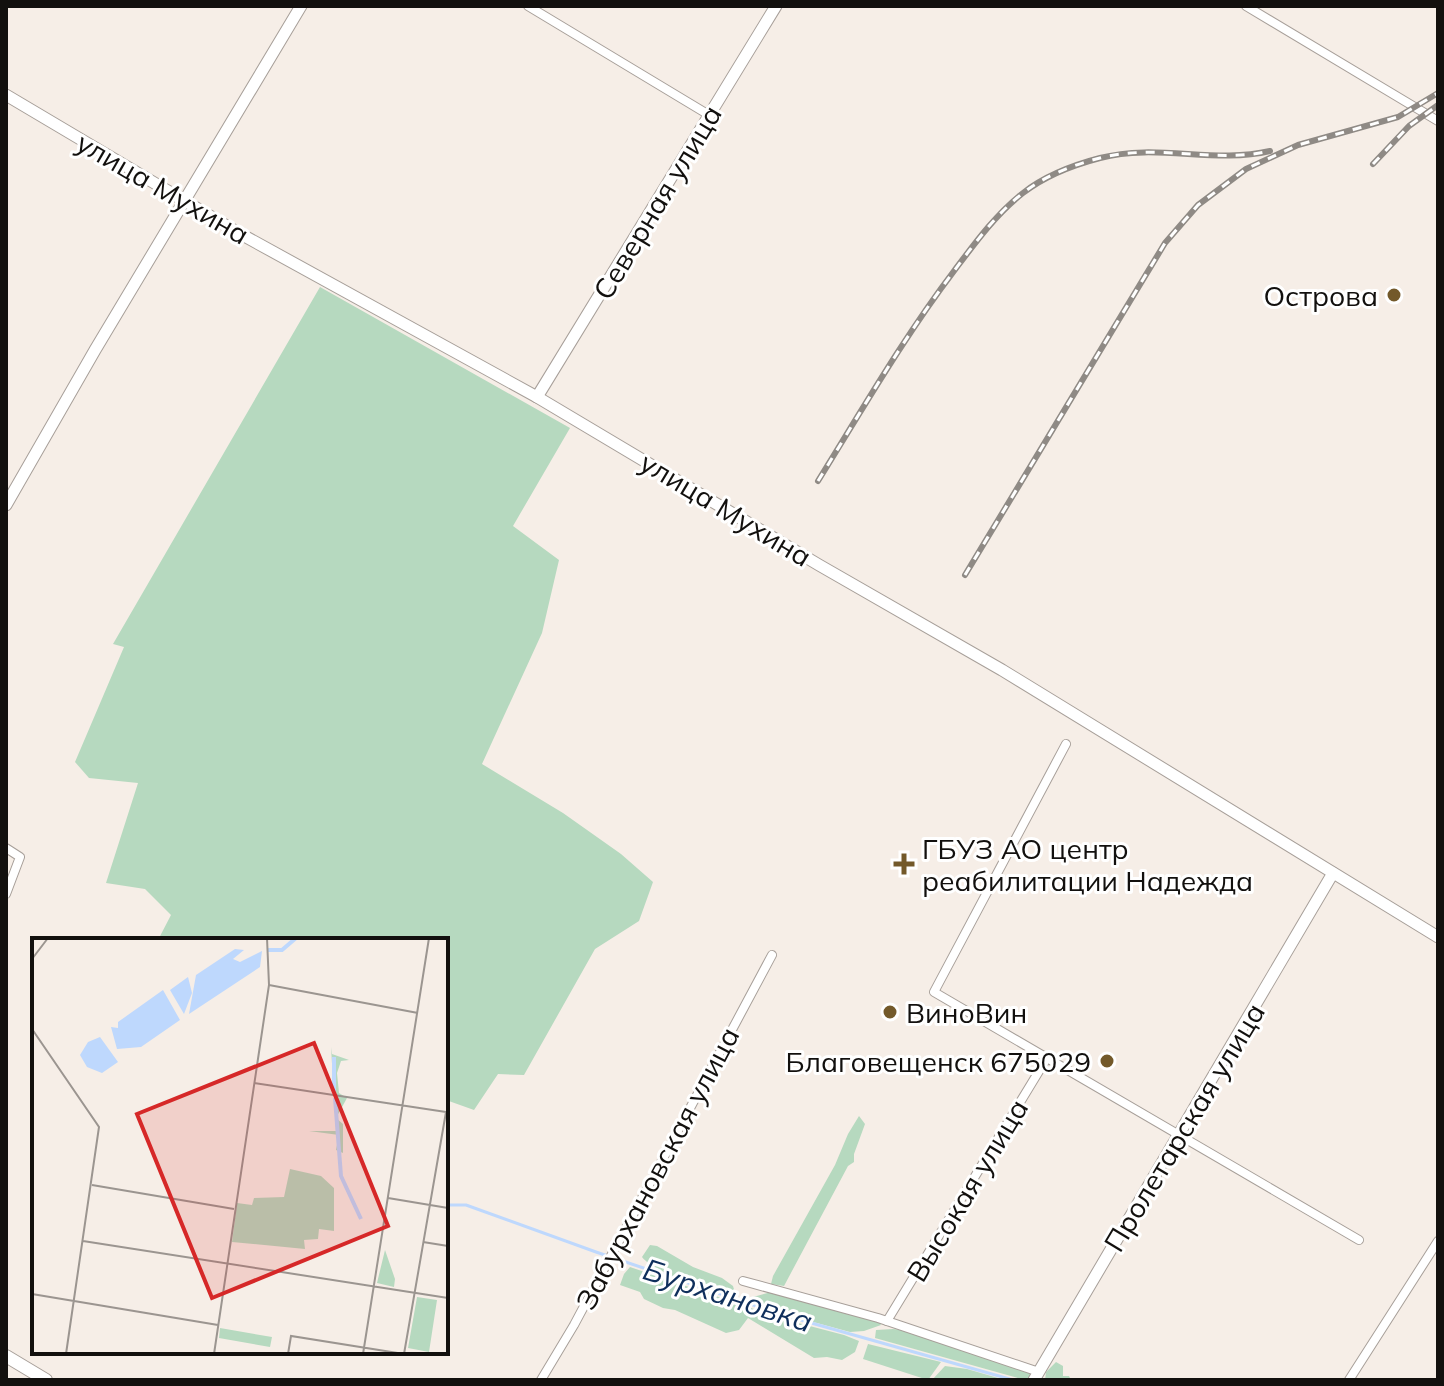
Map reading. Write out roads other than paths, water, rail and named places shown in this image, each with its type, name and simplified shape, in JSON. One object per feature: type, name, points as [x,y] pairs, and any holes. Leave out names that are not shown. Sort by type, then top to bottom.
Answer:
[{"type":"main road","points":[[6,505],[301,6]]},
{"type":"main road","name":"Северная улица","points":[[537,397],[776,6]]},
{"type":"main road","name":"улица Мухина","points":[[6,95],[185,202],[537,397],[1002,670],[1438,937]]},
{"type":"main road","name":"Пролетарская улица","points":[[1036,1376],[1333,873]]},
{"type":"main road","points":[[6,1356],[46,1380]]},
{"type":"street","points":[[528,6],[709,115]]},
{"type":"street","points":[[1246,6],[1438,121]]},
{"type":"street","points":[[1066,744],[934,992],[1359,1240]]},
{"type":"street","points":[[6,848],[20,857],[6,894]]},
{"type":"street","name":"Забурхановская улица","points":[[541,1380],[574,1325],[772,955]]},
{"type":"street","name":"Высокая улица","points":[[887,1321],[1047,1058]]},
{"type":"street","points":[[1349,1380],[1438,1241]]},
{"type":"street","points":[[743,1281],[887,1321],[1036,1376]]},
{"type":"waterway","name":"Бурхановка","points":[[448,1205],[466,1205],[783,1315],[1013,1380]]},
{"type":"railway","points":[[965,575],[1165,243],[1198,205],[1246,169],[1298,145],[1398,117],[1438,93]]},
{"type":"railway","points":[[1373,164],[1409,126],[1438,105]]},
{"type":"railway","points":[[818,481],[936,296],[986,229],[1023,193],[1070,167],[1121,154],[1228,155],[1270,151]]},
{"type":"place","name":"Острова","points":[[1394,295]]},
{"type":"place","name":"ГБУЗ АО центр реабилитации Надежда","points":[[904,864]]},
{"type":"place","name":"ВиноВин","points":[[890,1012]]},
{"type":"place","name":"Благовещенск 675029","points":[[1107,1061]]}]
